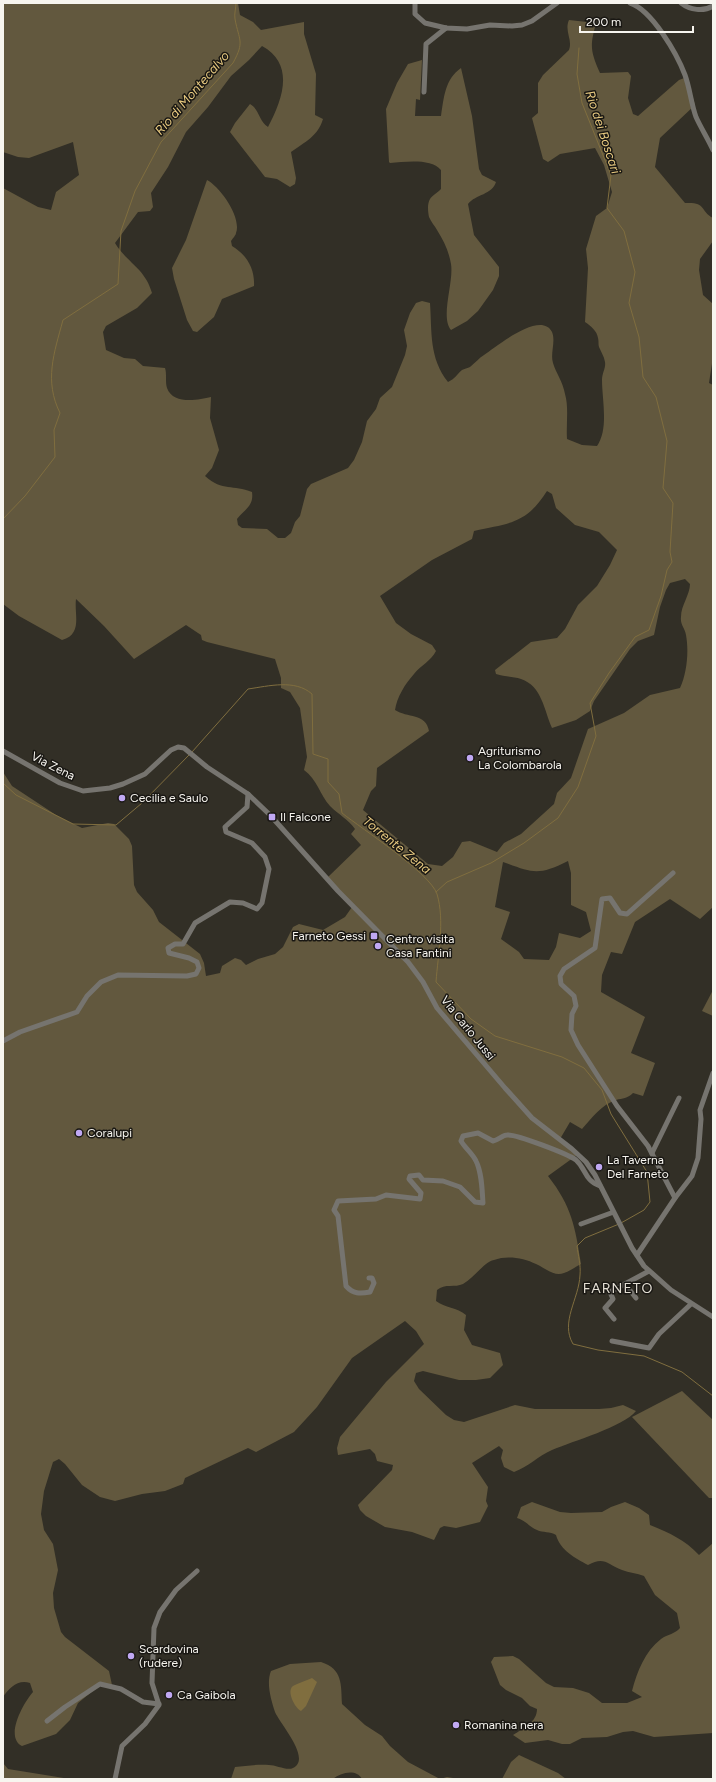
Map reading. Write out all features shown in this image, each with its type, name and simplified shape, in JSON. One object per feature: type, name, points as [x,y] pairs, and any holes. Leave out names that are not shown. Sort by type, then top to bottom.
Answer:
[{"type":"street","points":[[415,3],[415,14],[421,20],[430,25],[446,28],[467,29],[490,25],[522,25],[557,3]]},
{"type":"street","points":[[630,3],[640,8],[650,18],[678,59],[686,76],[697,117],[713,150]]},
{"type":"street","points":[[682,3],[695,9],[709,8],[713,6]]},
{"type":"street","points":[[424,92],[426,44],[446,28]]},
{"type":"street","name":"Via Zena","points":[[3,751],[60,783],[83,790],[110,788],[124,784],[144,774],[171,750],[178,747],[191,753],[199,760]]},
{"type":"street","name":"Via Carlo Jussi","points":[[199,760],[248,794],[270,815],[338,891],[408,962],[423,982],[437,1008],[505,1088],[532,1118],[572,1149],[586,1162],[614,1215],[637,1255],[648,1270],[671,1290],[713,1317]]},
{"type":"street","points":[[3,1041],[20,1032],[77,1012],[87,996],[101,982],[118,975],[187,976],[198,972],[197,962],[189,958],[169,953],[168,948],[175,944],[183,944],[195,922],[230,902],[243,903],[257,909],[262,903],[269,869],[265,857],[252,843],[226,832],[225,827],[247,807],[248,794]]},
{"type":"street","points":[[673,873],[627,914],[620,913],[610,898],[602,899],[595,948],[564,969],[560,976],[561,984],[574,996],[576,1006],[572,1014],[571,1030],[578,1045],[618,1106],[652,1153],[676,1198]]},
{"type":"street","points":[[637,1255],[692,1176],[698,1158],[701,1119],[700,1110],[713,1073]]},
{"type":"street","points":[[652,1153],[679,1098]]},
{"type":"street","points":[[369,1278],[372,1278],[374,1283],[370,1292],[360,1294],[350,1291],[346,1286],[338,1216],[334,1210],[335,1205],[338,1201],[376,1199],[386,1195],[420,1199],[421,1193],[409,1180],[410,1176],[419,1175],[423,1180],[443,1181],[460,1187],[475,1202],[483,1203],[481,1180],[476,1160],[464,1147],[461,1140],[463,1136],[478,1133],[493,1141],[506,1135],[515,1135],[563,1153],[576,1160],[591,1182],[600,1186]]},
{"type":"street","points":[[581,1224],[614,1215]]},
{"type":"street","points":[[614,1319],[605,1308],[614,1299],[610,1292],[648,1270]]},
{"type":"street","points":[[625,1284],[636,1298]]},
{"type":"street","points":[[612,1341],[648,1348],[659,1334],[692,1304]]},
{"type":"street","points":[[115,1779],[122,1746],[158,1709],[159,1704],[152,1682],[154,1628],[162,1609],[176,1590],[197,1571]]},
{"type":"street","points":[[47,1721],[100,1684],[121,1689],[143,1702],[159,1704]]},
{"type":"shaded area","points":[[3,3],[238,3],[240,15],[253,22],[261,30],[304,22],[304,34],[316,74],[315,115],[323,119],[318,130],[306,142],[291,152],[296,178],[295,184],[290,187],[277,179],[265,177],[230,132],[250,104],[268,127],[278,105],[283,83],[282,72],[279,62],[262,46],[231,76],[208,107],[186,132],[168,167],[151,193],[153,207],[150,211],[138,212],[115,243],[145,277],[152,293],[137,308],[106,326],[103,332],[106,350],[124,358],[135,359],[143,366],[165,368],[167,388],[175,397],[193,400],[211,397],[210,418],[219,450],[212,468],[205,476],[217,484],[252,492],[252,501],[237,519],[238,525],[242,528],[267,529],[278,538],[285,538],[291,533],[295,522],[300,516],[307,489],[311,484],[348,468],[354,460],[362,442],[367,421],[376,409],[380,398],[392,387],[405,355],[407,346],[404,330],[410,313],[416,303],[422,301],[430,303],[434,354],[437,364],[448,382],[462,370],[470,367],[482,356],[508,338],[529,327],[539,325],[546,326],[552,332],[552,359],[563,386],[566,399],[567,439],[582,445],[597,446],[601,439],[604,423],[602,380],[605,364],[596,333],[585,322],[588,268],[586,249],[596,216],[607,208],[612,192],[604,165],[595,148],[560,154],[548,162],[543,159],[532,118],[538,113],[538,83],[543,75],[569,50],[570,43],[567,28],[569,20],[596,23],[592,48],[600,73],[628,72],[631,76],[628,98],[633,114],[638,116],[679,80],[687,77],[695,105],[660,138],[655,167],[685,203],[700,205],[713,218],[713,241],[700,259],[699,270],[703,295],[713,304],[713,357],[709,383],[713,385],[713,907],[700,919],[670,899],[635,922],[622,954],[611,952],[602,975],[601,992],[645,1017],[631,1053],[655,1063],[643,1096],[633,1093],[627,1097],[611,1102],[597,1112],[582,1129],[570,1122],[560,1139],[577,1155],[548,1176],[562,1197],[571,1217],[577,1239],[581,1264],[566,1272],[557,1274],[526,1260],[510,1257],[499,1258],[490,1261],[472,1278],[463,1284],[457,1286],[447,1286],[437,1290],[436,1301],[459,1310],[466,1315],[464,1330],[472,1345],[500,1353],[503,1365],[490,1378],[459,1380],[423,1371],[416,1373],[414,1381],[419,1389],[446,1415],[454,1420],[464,1422],[515,1405],[535,1409],[599,1409],[623,1405],[636,1411],[620,1423],[552,1450],[514,1472],[504,1467],[501,1458],[503,1450],[499,1446],[472,1463],[488,1487],[486,1501],[488,1506],[480,1522],[456,1528],[444,1526],[440,1528],[434,1540],[412,1532],[385,1527],[366,1516],[360,1510],[358,1505],[392,1470],[393,1465],[377,1461],[375,1454],[370,1449],[338,1455],[337,1448],[340,1437],[386,1382],[424,1344],[416,1331],[405,1321],[352,1358],[317,1407],[294,1432],[256,1452],[248,1448],[185,1478],[183,1484],[165,1491],[142,1494],[115,1501],[100,1497],[82,1485],[59,1459],[53,1462],[44,1491],[41,1514],[44,1530],[53,1544],[58,1570],[53,1593],[54,1608],[61,1632],[65,1637],[109,1671],[112,1685],[99,1686],[78,1703],[70,1720],[56,1734],[22,1746],[17,1742],[15,1728],[17,1719],[25,1703],[33,1692],[30,1683],[22,1682],[14,1685],[3,1697],[3,772],[12,786],[56,815],[82,828],[108,823],[114,824],[129,839],[132,846],[134,885],[137,892],[153,910],[159,922],[200,954],[204,963],[206,976],[220,973],[222,966],[235,958],[241,960],[246,965],[258,959],[275,954],[283,947],[293,927],[299,924],[323,930],[345,917],[352,907],[327,878],[361,845],[351,834],[355,829],[330,806],[315,782],[304,770],[307,757],[300,708],[290,692],[281,688],[281,678],[275,659],[207,642],[202,640],[201,635],[186,625],[134,659],[104,626],[76,599],[75,628],[69,637],[62,640],[19,616],[3,604],[3,188],[38,207],[51,210],[56,192],[79,175],[73,142],[29,158],[18,157],[3,152]],"holes":[[[547,491],[552,494],[556,508],[575,525],[599,532],[617,550],[597,586],[578,605],[565,629],[557,638],[531,642],[495,670],[496,674],[521,679],[534,687],[541,699],[552,728],[576,720],[590,711],[594,701],[630,649],[638,641],[654,635],[660,607],[666,590],[670,583],[685,579],[690,584],[690,588],[681,613],[681,622],[685,630],[687,648],[686,669],[682,682],[680,688],[650,695],[624,713],[588,729],[571,778],[557,793],[554,804],[521,834],[504,843],[497,852],[470,841],[462,842],[453,857],[442,866],[428,864],[363,810],[371,791],[376,786],[377,768],[429,731],[424,721],[395,710],[402,691],[408,682],[436,651],[432,645],[411,634],[396,623],[380,596],[432,560],[472,539],[474,531],[507,524],[524,516],[532,510]],[[568,861],[571,873],[571,905],[586,912],[591,931],[580,938],[559,933],[556,947],[549,960],[524,959],[519,952],[501,939],[510,912],[495,907],[503,862],[522,869],[542,871]]]},
{"type":"shaded area","points":[[422,60],[420,100],[416,99],[415,116],[441,116],[444,95],[448,83],[461,68],[472,116],[479,169],[482,175],[496,182],[491,190],[475,198],[468,204],[474,235],[499,267],[499,276],[493,290],[478,311],[467,321],[451,330],[448,324],[447,308],[451,280],[451,264],[446,247],[429,217],[428,210],[428,203],[430,199],[441,189],[441,170],[437,166],[424,162],[389,162],[386,109],[397,83],[408,64]]},
{"type":"shaded area","points":[[207,180],[218,189],[229,203],[233,211],[237,226],[236,234],[231,241],[232,246],[246,258],[249,263],[253,274],[254,286],[222,299],[214,317],[197,332],[193,331],[187,320],[172,268],[186,240]]},
{"type":"shaded area","points":[[713,990],[713,1016],[702,1011]]},
{"type":"shaded area","points":[[682,1391],[713,1420],[712,1498],[709,1498],[632,1417]]},
{"type":"shaded area","points":[[532,1502],[560,1512],[571,1513],[602,1512],[625,1502],[639,1508],[649,1515],[650,1525],[677,1537],[699,1555],[713,1543],[713,1733],[654,1737],[633,1731],[623,1732],[607,1737],[582,1738],[570,1744],[562,1744],[548,1740],[525,1743],[513,1735],[535,1718],[537,1709],[530,1706],[522,1698],[506,1690],[500,1685],[491,1662],[494,1657],[513,1656],[519,1659],[546,1683],[554,1687],[573,1688],[589,1693],[602,1703],[627,1703],[642,1697],[632,1691],[642,1662],[650,1650],[661,1639],[676,1632],[680,1628],[677,1613],[655,1595],[644,1576],[625,1571],[602,1561],[593,1562],[588,1565],[564,1549],[556,1535],[537,1530],[517,1518],[521,1507]]},
{"type":"shaded area","points":[[321,1662],[328,1665],[337,1673],[341,1684],[342,1704],[365,1725],[382,1736],[390,1746],[408,1762],[440,1779],[362,1779],[356,1774],[344,1773],[333,1779],[231,1779],[235,1767],[272,1765],[291,1769],[298,1764],[299,1757],[297,1749],[273,1707],[269,1681],[271,1671],[290,1664]]},
{"type":"shaded area","points":[[312,1678],[317,1682],[306,1706],[301,1711],[296,1707],[292,1699],[290,1692],[291,1688]]},
{"type":"shaded area","points":[[519,1755],[558,1773],[566,1779],[502,1779],[511,1762]]},
{"type":"shaded area","points":[[3,1763],[8,1769],[70,1779],[3,1779]]},
{"type":"shaded area","points":[[447,1777],[459,1779],[440,1779]]},
{"type":"waterway","name":"Rio di Montecalvo","points":[[3,519],[25,496],[55,457],[54,430],[60,413],[52,390],[52,367],[56,344],[63,320],[118,284],[121,231],[135,191],[161,142],[233,63],[237,56],[240,41],[235,17],[236,3]]},
{"type":"waterway","name":"Rio dei Boscari","points":[[436,892],[447,882],[491,863],[524,843],[558,818],[578,787],[596,736],[590,703],[609,673],[635,637],[649,630],[661,596],[667,570],[672,562],[670,552],[673,503],[663,488],[667,441],[656,397],[643,377],[639,337],[629,303],[635,272],[624,231],[607,208],[611,175],[582,103],[577,74],[579,48]]},
{"type":"waterway","name":"Torrente Zena","points":[[192,752],[248,689],[273,685],[290,685],[298,686],[312,694],[313,754],[328,759],[328,782],[339,794],[342,813],[409,863],[432,885],[437,894],[441,926],[436,982],[471,1019],[495,1036],[562,1057],[584,1068],[602,1090],[611,1114],[647,1172],[650,1202],[644,1210],[621,1223]]},
{"type":"waterway","name":"Torrente Zena","points":[[3,783],[16,795],[73,824],[116,825],[142,803],[190,754]]},
{"type":"waterway","name":"Torrente Zena","points":[[619,1224],[585,1238],[577,1246],[580,1275],[568,1327],[573,1344],[598,1350],[644,1356],[682,1372],[713,1396]]},
{"type":"place","name":"Agriturismo La Colombarola","points":[[470,758]]},
{"type":"place","name":"Cecilia e Saulo","points":[[122,798]]},
{"type":"place","name":"Il Falcone","points":[[272,817]]},
{"type":"place","name":"Farneto Gessi","points":[[374,936]]},
{"type":"place","name":"Centro visita Casa Fantini","points":[[378,946]]},
{"type":"place","name":"Coralupi","points":[[79,1133]]},
{"type":"place","name":"La Taverna Del Farneto","points":[[599,1167]]},
{"type":"place","name":"Scardovina (rudere)","points":[[131,1656]]},
{"type":"place","name":"Ca Gaibola","points":[[169,1695]]},
{"type":"place","name":"Romanina nera","points":[[456,1725]]},
{"type":"district","name":"FARNETO","points":[[618,1288]]}]
